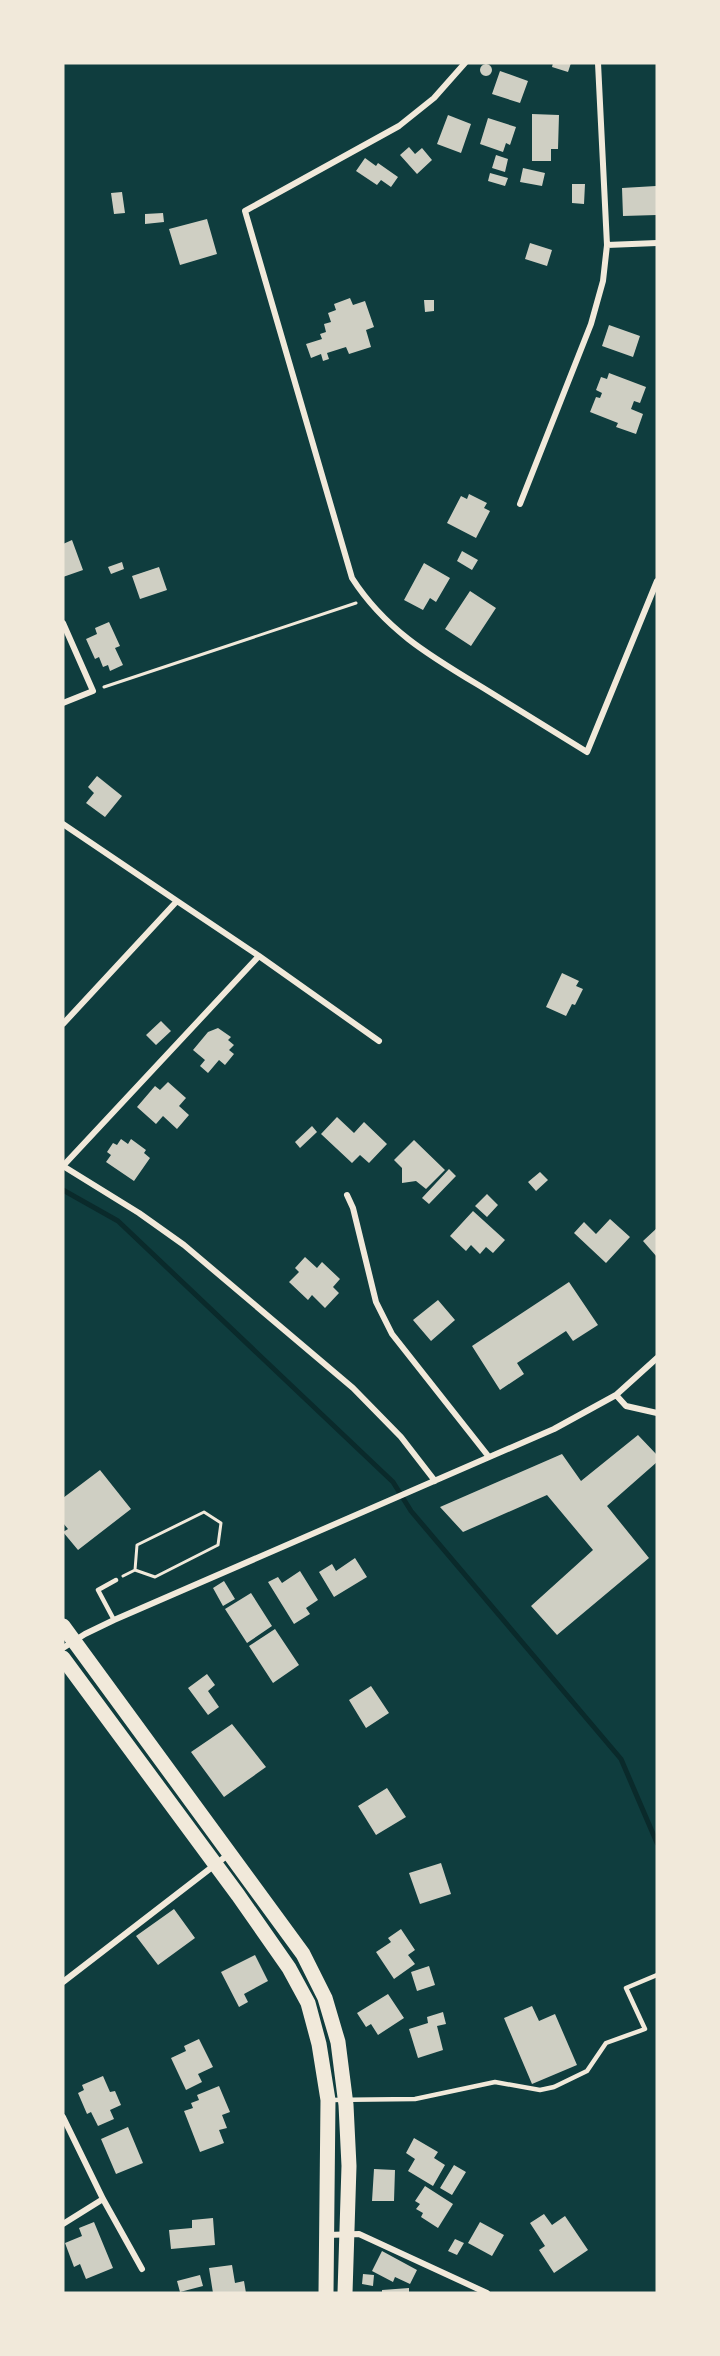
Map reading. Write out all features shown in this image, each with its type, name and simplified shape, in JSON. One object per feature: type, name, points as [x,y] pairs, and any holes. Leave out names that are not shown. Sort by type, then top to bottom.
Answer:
[{"type":"main road","points":[[63,1626],[69,1645],[230,1854],[303,1954],[325,1998],[338,2042],[345,2099],[349,2166],[345,2293]]},
{"type":"main road","points":[[63,1658],[216,1864],[289,1968],[308,2003],[319,2044],[328,2100],[326,2293]]},
{"type":"street","points":[[465,63],[434,98],[399,126],[245,211],[352,578],[366,599],[394,629],[421,650],[587,752],[657,581]]},
{"type":"street","points":[[520,504],[591,324],[603,281],[607,245],[598,63]]},
{"type":"street","points":[[607,245],[657,243]]},
{"type":"street","points":[[63,623],[93,691],[63,703]]},
{"type":"street","points":[[63,824],[259,956],[379,1041]]},
{"type":"street","points":[[63,1024],[177,901]]},
{"type":"street","points":[[259,956],[63,1167],[139,1213],[184,1245],[353,1388],[401,1437],[435,1481]]},
{"type":"street","points":[[347,1195],[353,1208],[376,1302],[392,1334],[489,1456]]},
{"type":"street","points":[[69,1645],[114,1620],[554,1429],[616,1395],[657,1358]]},
{"type":"street","points":[[616,1395],[626,1406],[657,1413]]},
{"type":"street","points":[[63,1982],[230,1854]]},
{"type":"street","points":[[63,2117],[103,2199],[142,2269]]},
{"type":"street","points":[[63,2224],[103,2199]]},
{"type":"street","points":[[327,2235],[359,2234],[487,2293]]},
{"type":"lane","points":[[114,1620],[98,1590],[116,1580]]},
{"type":"lane","points":[[328,2100],[415,2099],[495,2082],[540,2090],[554,2087],[587,2071],[606,2043],[645,2029],[626,1988],[657,1975]]},
{"type":"path","points":[[93,691],[366,599]]},
{"type":"path","points":[[204,1512],[221,1523],[218,1545],[155,1577],[135,1570],[137,1545],[204,1512]]},
{"type":"building","points":[[553,63],[571,63],[568,72],[552,67]]},
{"type":"building","points":[[488,64],[492,70],[488,76],[484,76],[480,68]]},
{"type":"building","points":[[500,71],[528,81],[520,103],[492,94]]},
{"type":"building","points":[[532,114],[559,115],[558,149],[551,149],[551,161],[532,161]]},
{"type":"building","points":[[448,115],[471,124],[461,153],[437,144]]},
{"type":"building","points":[[488,118],[516,127],[510,145],[506,143],[503,152],[480,144]]},
{"type":"building","points":[[409,147],[415,154],[422,148],[432,160],[417,174],[400,155]]},
{"type":"building","points":[[496,155],[508,159],[505,172],[492,168]]},
{"type":"building","points":[[365,158],[376,166],[378,163],[398,177],[391,187],[381,180],[377,185],[356,171]]},
{"type":"building","points":[[523,168],[545,173],[542,186],[520,182]]},
{"type":"building","points":[[490,173],[508,178],[505,186],[488,181]]},
{"type":"building","points":[[572,184],[585,184],[584,204],[572,203]]},
{"type":"building","points":[[656,186],[657,215],[623,216],[622,188]]},
{"type":"building","points":[[122,192],[125,213],[114,214],[111,193]]},
{"type":"building","points":[[163,213],[164,222],[145,224],[145,214]]},
{"type":"building","points":[[207,219],[217,254],[180,265],[169,229]]},
{"type":"building","points":[[530,243],[552,250],[547,266],[525,259]]},
{"type":"building","points":[[350,298],[353,305],[365,301],[374,327],[366,330],[371,347],[349,354],[346,347],[327,353],[329,359],[323,361],[321,354],[311,358],[306,344],[322,339],[320,334],[326,332],[324,324],[331,322],[328,313],[336,310],[334,304]]},
{"type":"building","points":[[424,300],[434,300],[434,311],[425,312]]},
{"type":"building","points":[[609,325],[640,336],[633,357],[602,346]]},
{"type":"building","points":[[609,373],[646,387],[640,403],[634,401],[631,409],[643,414],[636,434],[616,427],[618,423],[590,412],[596,397],[600,398],[602,393],[596,390],[601,377],[607,379]]},
{"type":"building","points":[[469,494],[487,503],[484,508],[490,511],[476,538],[447,523],[461,496],[467,499]]},
{"type":"building","points":[[72,540],[83,570],[63,577],[63,544]]},
{"type":"building","points":[[462,551],[478,560],[472,570],[457,561]]},
{"type":"building","points":[[122,562],[124,569],[111,574],[108,567]]},
{"type":"building","points":[[424,563],[450,578],[436,602],[430,598],[423,610],[404,600]]},
{"type":"building","points":[[159,567],[167,590],[140,599],[132,576]]},
{"type":"building","points":[[470,591],[496,608],[471,646],[445,629]]},
{"type":"building","points":[[109,622],[120,646],[115,648],[123,665],[110,671],[108,665],[103,667],[99,657],[95,659],[86,639],[97,634],[95,628]]},
{"type":"building","points":[[97,776],[122,796],[105,817],[86,803],[94,793],[88,787]]},
{"type":"building","points":[[562,973],[579,981],[576,986],[583,989],[566,1016],[546,1007]]},
{"type":"building","points":[[161,1021],[171,1031],[156,1045],[146,1035]]},
{"type":"building","points":[[218,1028],[231,1037],[228,1040],[234,1045],[229,1050],[234,1054],[225,1065],[219,1060],[208,1073],[200,1066],[205,1060],[193,1050],[208,1032]]},
{"type":"building","points":[[168,1082],[186,1098],[179,1106],[189,1115],[177,1129],[163,1116],[156,1124],[137,1107],[155,1086],[160,1090]]},
{"type":"building","points":[[337,1117],[354,1133],[364,1122],[387,1144],[369,1163],[360,1155],[352,1163],[321,1134]]},
{"type":"building","points":[[312,1126],[317,1132],[300,1148],[295,1142]]},
{"type":"building","points":[[121,1139],[128,1144],[131,1139],[146,1150],[144,1153],[150,1158],[134,1181],[106,1162],[111,1155],[107,1152],[113,1143],[117,1145]]},
{"type":"building","points":[[414,1140],[445,1170],[426,1189],[416,1181],[402,1183],[402,1168],[394,1160]]},
{"type":"building","points":[[449,1169],[456,1176],[429,1204],[422,1198]]},
{"type":"building","points":[[540,1172],[548,1180],[536,1191],[528,1182]]},
{"type":"building","points":[[487,1194],[498,1205],[487,1217],[475,1206]]},
{"type":"building","points":[[473,1211],[505,1240],[493,1253],[486,1247],[480,1254],[471,1245],[466,1251],[450,1236]]},
{"type":"building","points":[[610,1219],[630,1237],[606,1263],[574,1233],[584,1222],[596,1234]]},
{"type":"building","points":[[657,1228],[657,1257],[643,1241]]},
{"type":"building","points":[[305,1257],[317,1268],[322,1262],[340,1279],[333,1287],[339,1293],[325,1308],[312,1295],[308,1300],[289,1282],[299,1272],[295,1268]]},
{"type":"building","points":[[569,1282],[598,1325],[573,1341],[566,1331],[517,1363],[524,1374],[500,1390],[472,1346]]},
{"type":"building","points":[[438,1300],[455,1320],[431,1341],[413,1320]]},
{"type":"building","points":[[638,1435],[657,1455],[657,1462],[607,1506],[649,1558],[557,1635],[531,1606],[593,1550],[547,1495],[463,1532],[440,1507],[562,1454],[581,1481]]},
{"type":"building","points":[[100,1470],[131,1509],[78,1550],[63,1532],[68,1529],[63,1523],[63,1498]]},
{"type":"building","points":[[355,1558],[367,1577],[334,1597],[319,1572],[332,1564],[336,1571]]},
{"type":"building","points":[[300,1571],[318,1600],[306,1608],[310,1614],[294,1624],[268,1582],[278,1577],[282,1583]]},
{"type":"building","points":[[224,1581],[235,1599],[223,1606],[213,1588]]},
{"type":"building","points":[[251,1593],[272,1626],[247,1643],[225,1609]]},
{"type":"building","points":[[275,1629],[299,1665],[273,1683],[249,1646]]},
{"type":"building","points":[[207,1674],[215,1685],[208,1691],[219,1707],[208,1715],[188,1688]]},
{"type":"building","points":[[371,1686],[389,1713],[366,1728],[349,1700]]},
{"type":"building","points":[[232,1724],[266,1767],[224,1797],[191,1752]]},
{"type":"building","points":[[387,1788],[406,1817],[376,1835],[358,1806]]},
{"type":"building","points":[[441,1863],[451,1894],[420,1904],[409,1873]]},
{"type":"building","points":[[174,1909],[195,1938],[158,1965],[136,1936]]},
{"type":"building","points":[[401,1929],[415,1950],[408,1955],[415,1964],[394,1979],[376,1952],[391,1942],[388,1938]]},
{"type":"building","points":[[255,1955],[268,1981],[244,1994],[248,2002],[239,2007],[221,1972]]},
{"type":"building","points":[[429,1966],[435,1985],[417,1991],[411,1972]]},
{"type":"building","points":[[388,1994],[404,2018],[378,2035],[371,2024],[366,2027],[357,2013]]},
{"type":"building","points":[[532,2006],[539,2021],[555,2014],[577,2065],[532,2084],[504,2018]]},
{"type":"building","points":[[443,2012],[446,2024],[437,2026],[443,2050],[418,2058],[409,2029],[428,2023],[427,2017]]},
{"type":"building","points":[[199,2039],[213,2067],[198,2074],[202,2082],[186,2090],[171,2058],[186,2051],[184,2046]]},
{"type":"building","points":[[103,2076],[110,2092],[115,2091],[121,2105],[110,2110],[114,2119],[98,2126],[91,2112],[87,2114],[78,2093],[84,2090],[82,2085]]},
{"type":"building","points":[[219,2086],[230,2112],[222,2115],[227,2128],[219,2130],[224,2143],[200,2152],[184,2111],[193,2108],[191,2103],[199,2100],[197,2095]]},
{"type":"building","points":[[128,2127],[143,2163],[116,2174],[101,2139]]},
{"type":"building","points":[[414,2138],[438,2152],[434,2158],[445,2165],[433,2186],[408,2171],[415,2159],[406,2153]]},
{"type":"building","points":[[454,2165],[466,2172],[452,2195],[440,2188]]},
{"type":"building","points":[[374,2169],[395,2170],[394,2201],[372,2201]]},
{"type":"building","points":[[425,2186],[453,2204],[438,2228],[421,2217],[423,2213],[416,2209],[420,2204],[415,2201]]},
{"type":"building","points":[[544,2214],[552,2225],[565,2216],[588,2250],[554,2273],[539,2250],[545,2246],[530,2223]]},
{"type":"building","points":[[213,2218],[215,2245],[171,2249],[169,2230],[192,2228],[192,2220]]},
{"type":"building","points":[[94,2222],[113,2268],[86,2279],[80,2264],[74,2267],[65,2243],[82,2236],[79,2228]]},
{"type":"building","points":[[480,2222],[504,2235],[492,2256],[468,2243]]},
{"type":"building","points":[[455,2239],[464,2243],[457,2255],[448,2251]]},
{"type":"building","points":[[382,2251],[417,2270],[410,2284],[395,2277],[393,2282],[372,2271]]},
{"type":"building","points":[[232,2265],[235,2283],[244,2281],[246,2293],[213,2293],[209,2268]]},
{"type":"building","points":[[363,2274],[374,2275],[373,2286],[362,2284]]},
{"type":"building","points":[[200,2275],[203,2286],[180,2292],[177,2281]]},
{"type":"building","points":[[409,2288],[409,2293],[382,2293],[382,2290]]},
{"type":"waterway","points":[[63,1190],[118,1221],[393,1482],[411,1511],[621,1759],[657,1843]]}]
